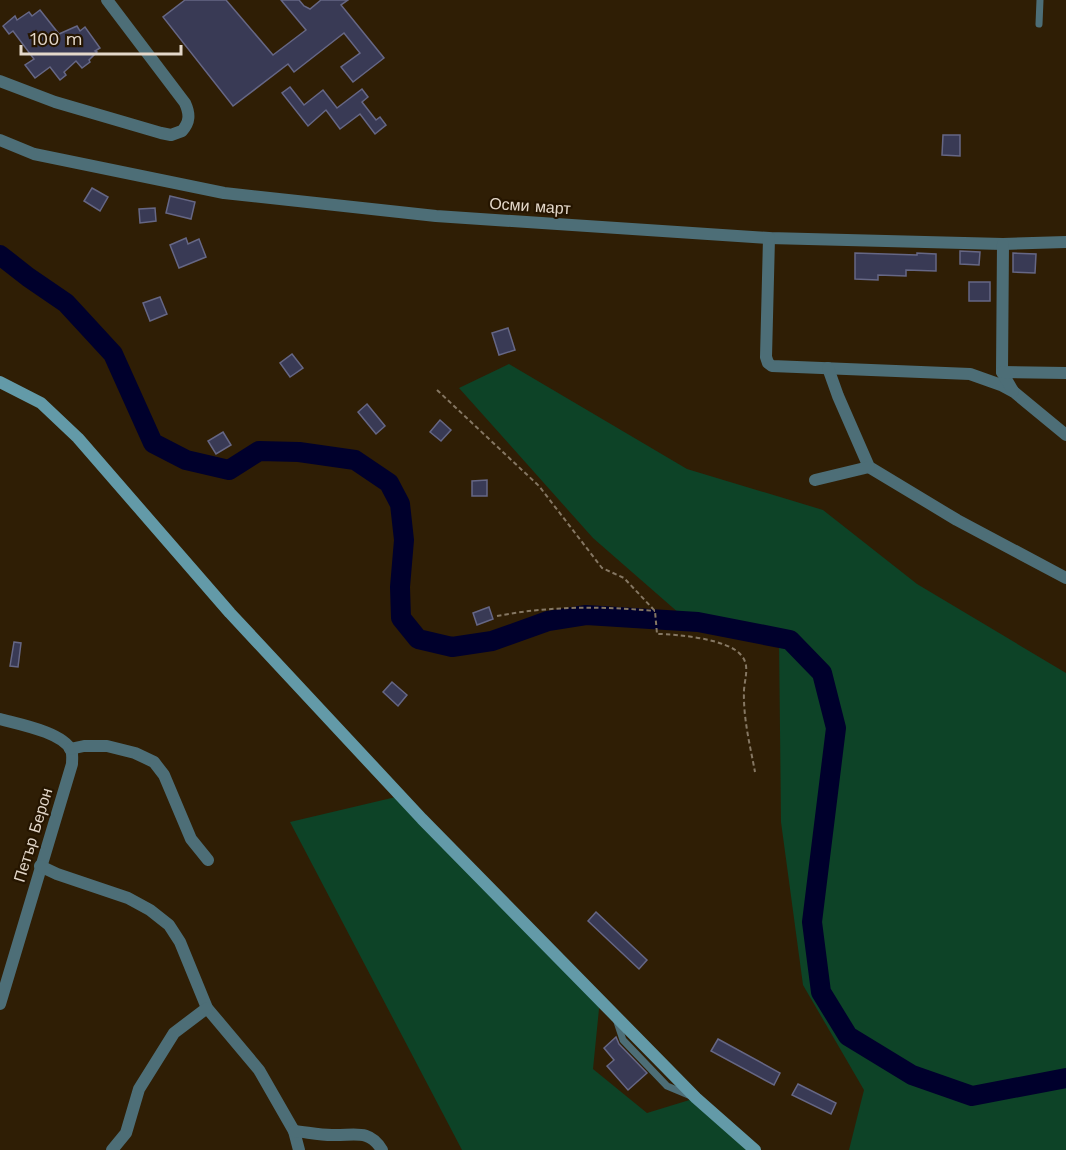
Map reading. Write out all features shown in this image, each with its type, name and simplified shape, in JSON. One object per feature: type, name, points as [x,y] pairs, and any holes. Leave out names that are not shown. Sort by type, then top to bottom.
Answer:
[{"type":"street","points":[[0,81],[56,102],[161,133],[171,135],[182,131],[188,120],[185,103],[107,0]]},
{"type":"street","name":"Осми март","points":[[0,140],[34,154],[224,193],[436,216],[769,238],[1003,244],[1066,242]]},
{"type":"street","points":[[769,238],[766,357],[772,366],[970,374],[1014,392],[1066,435]]},
{"type":"street","points":[[1003,244],[1002,372],[1014,392]]},
{"type":"street","points":[[828,368],[868,467],[957,520],[1066,578]]},
{"type":"street","points":[[1002,372],[1066,373]]},
{"type":"street","points":[[0,382],[41,404],[78,438],[230,613],[422,819],[696,1098],[755,1150]]},
{"type":"street","points":[[815,480],[868,467]]},
{"type":"street","points":[[0,719],[50,734],[70,749],[84,746],[107,746],[135,753],[154,762],[164,775],[191,839],[208,860]]},
{"type":"street","name":"Петър Берон","points":[[0,1004],[72,764],[70,749]]},
{"type":"street","points":[[40,866],[129,898],[169,924],[180,942],[207,1008],[216,1021],[252,1059],[294,1131],[299,1150]]},
{"type":"street","points":[[112,1150],[126,1133],[139,1089],[174,1033],[207,1008]]},
{"type":"street","points":[[294,1131],[332,1135],[356,1133],[369,1136],[382,1150]]},
{"type":"lane","points":[[1039,24],[1040,0]]},
{"type":"path","points":[[437,390],[539,486],[602,568],[624,578],[655,611],[657,634],[689,635],[735,649],[742,656],[747,667],[744,689],[745,720],[755,772]]},
{"type":"path","points":[[497,616],[527,610],[573,608],[655,611]]},
{"type":"green space","points":[[509,364],[687,469],[823,510],[917,584],[1066,673],[1066,1150],[849,1150],[864,1090],[803,985],[781,822],[779,638],[680,614],[593,538],[459,388]]},
{"type":"green space","points":[[400,796],[600,999],[593,1069],[647,1113],[696,1098],[748,1150],[462,1150],[290,822]]},
{"type":"building","points":[[185,0],[226,0],[273,55],[306,30],[281,0],[299,0],[310,9],[321,0],[348,0],[341,5],[384,58],[353,82],[341,67],[360,53],[344,33],[294,72],[288,64],[233,106],[163,17]]},
{"type":"building","points":[[40,10],[59,34],[77,26],[80,31],[85,27],[100,48],[95,51],[97,52],[89,60],[90,62],[82,68],[76,61],[64,72],[66,75],[60,80],[50,67],[35,78],[25,65],[34,59],[13,31],[9,34],[3,26],[15,16],[17,20],[29,12],[32,16]]},
{"type":"building","points":[[290,87],[304,105],[323,90],[337,108],[362,89],[368,97],[362,102],[376,120],[380,117],[386,125],[375,134],[360,114],[340,129],[326,110],[308,126],[282,93]]},
{"type":"building","points":[[943,135],[960,135],[960,156],[942,155]]},
{"type":"building","points":[[92,188],[108,197],[100,211],[84,201]]},
{"type":"building","points":[[170,196],[195,202],[191,219],[166,213]]},
{"type":"building","points":[[155,208],[156,221],[140,223],[139,209]]},
{"type":"building","points":[[186,238],[188,244],[199,239],[206,257],[179,268],[170,245]]},
{"type":"building","points":[[960,251],[980,252],[979,265],[960,264]]},
{"type":"building","points":[[855,253],[936,254],[936,271],[906,270],[906,276],[878,275],[878,280],[855,279]]},
{"type":"building","points":[[1013,253],[1036,254],[1035,273],[1013,272]]},
{"type":"building","points":[[969,282],[990,282],[990,301],[969,301]]},
{"type":"building","points":[[160,297],[167,314],[150,321],[143,303]]},
{"type":"building","points":[[508,328],[515,350],[499,355],[492,333]]},
{"type":"building","points":[[292,354],[303,368],[290,377],[280,363]]},
{"type":"building","points":[[367,404],[385,426],[376,434],[358,412]]},
{"type":"building","points":[[440,420],[451,430],[441,441],[430,432]]},
{"type":"building","points":[[223,432],[231,445],[216,454],[208,441]]},
{"type":"building","points":[[487,480],[487,496],[472,496],[472,481]]},
{"type":"building","points":[[489,607],[493,619],[477,625],[473,613]]},
{"type":"building","points":[[14,642],[21,643],[18,667],[10,666]]},
{"type":"building","points":[[392,682],[407,695],[398,706],[383,692]]},
{"type":"building","points":[[596,912],[647,960],[639,969],[588,921]]},
{"type":"building","points":[[616,1037],[619,1044],[647,1073],[628,1090],[607,1066],[614,1060],[604,1048]]},
{"type":"building","points":[[718,1039],[780,1073],[774,1085],[711,1051]]},
{"type":"building","points":[[798,1084],[836,1103],[831,1114],[792,1095]]},
{"type":"waterway","points":[[0,255],[66,303],[113,354],[153,443],[186,460],[229,470],[259,451],[299,452],[355,460],[389,483],[400,504],[404,540],[400,587],[401,618],[418,639],[452,647],[492,641],[548,621],[586,615],[698,622],[790,640],[822,673],[836,728],[812,922],[821,992],[848,1036],[912,1075],[972,1096],[1066,1078]]}]
